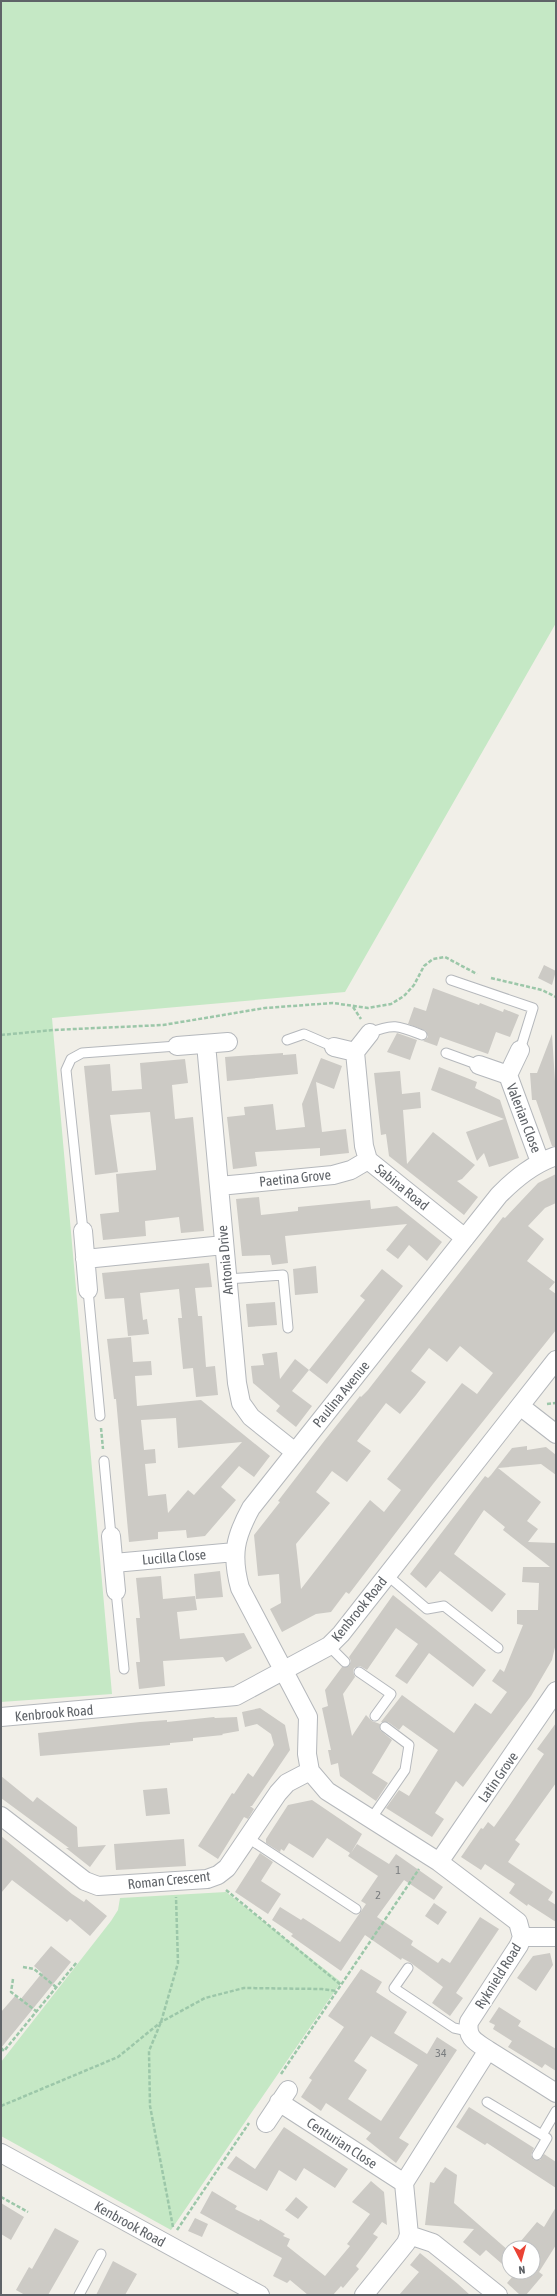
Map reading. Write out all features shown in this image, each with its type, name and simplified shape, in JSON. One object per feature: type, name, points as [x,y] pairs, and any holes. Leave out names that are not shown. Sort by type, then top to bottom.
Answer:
[{"type":"street","points":[[334,1047],[354,1052],[370,1033]]},
{"type":"street","points":[[177,1046],[228,1042]]},
{"type":"street","name":"Antonia Drive","points":[[206,1044],[236,1384],[241,1403],[251,1417],[295,1452]]},
{"type":"street","name":"Valerian Close","points":[[508,1075],[520,1050]]},
{"type":"street","name":"Sabina Road","points":[[354,1052],[364,1146],[368,1160],[465,1238]]},
{"type":"street","name":"Valerian Close","points":[[479,1065],[508,1075],[548,1159]]},
{"type":"street","name":"Paulina Avenue","points":[[285,1670],[240,1588],[235,1570],[234,1552],[238,1531],[251,1508],[499,1195],[526,1171],[548,1159]]},
{"type":"street","name":"Paetina Grove","points":[[219,1186],[333,1175],[351,1170],[368,1160]]},
{"type":"street","points":[[82,1231],[88,1290]]},
{"type":"street","points":[[85,1259],[224,1245]]},
{"type":"street","name":"Kenbrook Road","points":[[1,1717],[236,1696],[329,1646],[341,1634],[556,1360]]},
{"type":"street","points":[[520,1406],[556,1434]]},
{"type":"street","points":[[111,1536],[116,1591]]},
{"type":"street","name":"Lucilla Close","points":[[114,1563],[234,1552]]},
{"type":"street","points":[[285,1670],[308,1717],[307,1754],[310,1771]]},
{"type":"street","name":"Latin Grove","points":[[433,1859],[556,1691]]},
{"type":"street","name":"Ryknield Road","points":[[310,1771],[327,1791],[433,1859],[518,1922],[522,1937],[469,2022],[468,2031]]},
{"type":"street","name":"Roman Crescent","points":[[1,1816],[85,1881],[98,1886],[207,1879],[218,1875],[227,1868],[278,1792],[287,1783],[310,1771]]},
{"type":"street","points":[[522,1937],[556,1936]]},
{"type":"street","points":[[468,2031],[472,2040],[556,2093]]},
{"type":"street","points":[[364,2295],[401,2250],[408,2235],[404,2183],[488,2050]]},
{"type":"street","points":[[258,2122],[282,2089]]},
{"type":"street","name":"Centurian Close","points":[[282,2089],[404,2183]]},
{"type":"street","name":"Kenbrook Road","points":[[1,2153],[260,2295]]},
{"type":"street","points":[[408,2235],[433,2243],[498,2295]]},
{"type":"lane","points":[[451,980],[534,1008],[520,1050]]},
{"type":"lane","points":[[370,1033],[384,1027],[398,1026],[422,1035]]},
{"type":"lane","points":[[288,1040],[304,1034],[334,1047]]},
{"type":"lane","points":[[82,1231],[66,1070],[71,1059],[82,1053],[177,1046]]},
{"type":"lane","points":[[446,1053],[479,1065]]},
{"type":"lane","points":[[227,1280],[283,1275],[288,1328]]},
{"type":"lane","points":[[88,1290],[100,1416]]},
{"type":"lane","points":[[104,1461],[111,1536]]},
{"type":"lane","points":[[387,1575],[427,1609],[444,1606],[498,1648]]},
{"type":"lane","points":[[116,1591],[124,1669]]},
{"type":"lane","points":[[329,1646],[345,1662]]},
{"type":"lane","points":[[359,1672],[390,1694],[375,1716]]},
{"type":"lane","points":[[371,1820],[405,1770],[409,1745],[385,1727]]},
{"type":"lane","points":[[248,1838],[356,1909]]},
{"type":"lane","points":[[408,1968],[394,1988],[454,2028],[468,2031]]},
{"type":"lane","points":[[487,2102],[547,2138],[537,2155]]},
{"type":"lane","points":[[542,2135],[556,2111]]},
{"type":"lane","points":[[79,2295],[101,2254]]},
{"type":"path","points":[[1,1035],[52,1030],[163,1025],[265,1008],[333,1003],[368,1008],[391,1004],[404,996],[414,985],[424,966],[432,959],[445,957],[482,976]]},
{"type":"path","points":[[489,978],[542,990],[556,997]]},
{"type":"path","points":[[100,1416],[104,1461]]},
{"type":"path","points":[[282,2089],[336,1992],[433,1859]]},
{"type":"path","points":[[218,1875],[226,1890],[341,1985]]},
{"type":"path","points":[[175,1881],[178,1963],[161,2022],[149,2051],[150,2106],[174,2234],[258,2122]]},
{"type":"path","points":[[1,2048],[4,2051],[77,1962]]},
{"type":"path","points":[[23,1967],[34,1969],[56,1987]]},
{"type":"path","points":[[13,1979],[11,1992],[36,2011]]},
{"type":"path","points":[[1,2106],[118,2057],[161,2022],[205,1998],[244,1988],[322,1989],[336,1992]]},
{"type":"path","points":[[1,2197],[28,2212]]},
{"type":"green space","points":[[1,1],[556,1],[556,623],[345,992],[52,1018],[112,1694],[1,1702]]},
{"type":"green space","points":[[226,1892],[341,1982],[171,2230],[1,2136],[1,2062],[111,1921],[118,1910],[120,1898]]},
{"type":"building","points":[[544,965],[556,971],[552,985],[538,978]]},
{"type":"building","points":[[433,988],[479,1005],[480,1003],[503,1012],[504,1009],[519,1015],[510,1037],[496,1032],[488,1054],[440,1037],[437,1046],[423,1041],[428,1037],[426,1031],[408,1024],[414,1007],[426,1011]]},
{"type":"building","points":[[397,1033],[417,1040],[410,1060],[387,1052]]},
{"type":"building","points":[[552,1034],[556,1097],[556,1146],[552,1146],[536,1100],[532,1100],[530,1073],[537,1073]]},
{"type":"building","points":[[283,1053],[283,1055],[296,1054],[298,1074],[227,1081],[225,1057]]},
{"type":"building","points":[[321,1058],[342,1066],[334,1089],[316,1082],[322,1132],[346,1129],[349,1153],[320,1156],[320,1148],[255,1152],[257,1166],[233,1169],[227,1117],[245,1115],[244,1107],[273,1104],[276,1130],[305,1127],[302,1104]]},
{"type":"building","points":[[185,1059],[188,1083],[172,1085],[175,1119],[193,1117],[204,1231],[181,1233],[179,1217],[145,1221],[146,1236],[103,1240],[100,1214],[119,1212],[116,1174],[156,1170],[150,1112],[110,1115],[118,1172],[95,1175],[84,1066],[110,1064],[112,1091],[142,1089],[140,1063]]},
{"type":"building","points":[[439,1067],[477,1082],[475,1088],[500,1100],[519,1158],[489,1167],[484,1153],[477,1161],[466,1132],[504,1119],[431,1090]]},
{"type":"building","points":[[400,1071],[402,1094],[420,1092],[421,1108],[403,1110],[407,1164],[433,1132],[475,1165],[462,1179],[457,1181],[478,1197],[464,1215],[389,1156],[386,1134],[381,1135],[374,1073]]},
{"type":"building","points":[[556,1174],[556,1203],[545,1208],[528,1226],[544,1239],[527,1261],[555,1282],[549,1289],[556,1294],[556,1330],[433,1484],[349,1594],[346,1592],[331,1612],[316,1614],[282,1632],[270,1609],[281,1603],[279,1574],[258,1576],[254,1535],[325,1440],[360,1396],[361,1397],[368,1390],[503,1217],[505,1218],[538,1183]],"holes":[[[460,1346],[493,1373],[477,1394],[462,1383],[387,1479],[401,1490],[384,1512],[370,1500],[301,1589],[296,1544],[330,1503],[316,1492],[332,1471],[347,1482],[371,1451],[357,1441],[386,1403],[400,1414],[416,1395],[426,1382],[411,1371],[429,1348],[447,1362]]]},
{"type":"building","points":[[259,1197],[261,1215],[298,1211],[298,1207],[370,1200],[371,1209],[397,1206],[442,1242],[427,1261],[409,1245],[398,1259],[386,1250],[407,1224],[285,1236],[288,1263],[272,1265],[270,1255],[242,1256],[236,1199]]},
{"type":"building","points":[[209,1263],[212,1287],[195,1288],[198,1316],[202,1316],[206,1367],[215,1366],[218,1395],[196,1397],[193,1368],[183,1369],[178,1318],[182,1318],[179,1289],[140,1293],[143,1320],[147,1319],[149,1334],[128,1336],[124,1298],[105,1299],[102,1273]]},
{"type":"building","points":[[316,1266],[318,1293],[295,1295],[293,1269]]},
{"type":"building","points":[[382,1269],[403,1286],[327,1384],[309,1370],[365,1300],[360,1296]]},
{"type":"building","points":[[275,1302],[277,1325],[248,1327],[246,1304]]},
{"type":"building","points":[[131,1337],[133,1362],[151,1361],[152,1375],[135,1376],[137,1406],[201,1400],[270,1456],[254,1477],[239,1466],[221,1487],[236,1500],[205,1536],[187,1538],[186,1530],[158,1532],[158,1539],[129,1542],[116,1399],[114,1399],[107,1339]],"holes":[[[176,1418],[178,1448],[242,1442],[194,1495],[188,1490],[168,1513],[166,1494],[148,1496],[145,1464],[156,1463],[155,1449],[144,1450],[141,1420]]]},
{"type":"building","points":[[277,1352],[280,1379],[295,1359],[309,1370],[292,1391],[312,1406],[296,1427],[276,1411],[280,1406],[253,1383],[251,1366],[264,1365],[262,1354]]},
{"type":"building","points":[[527,1446],[527,1450],[546,1447],[556,1455],[556,1475],[541,1464],[498,1468],[541,1502],[527,1521],[538,1529],[528,1542],[556,1543],[556,1643],[552,1660],[531,1696],[463,1787],[456,1781],[435,1813],[444,1819],[432,1837],[386,1808],[399,1790],[409,1796],[438,1750],[403,1725],[399,1730],[388,1722],[381,1722],[402,1695],[454,1733],[475,1703],[491,1714],[507,1692],[492,1681],[500,1669],[504,1672],[523,1625],[517,1624],[517,1610],[538,1610],[539,1583],[522,1582],[523,1567],[550,1567],[503,1530],[505,1527],[484,1510],[454,1554],[506,1594],[492,1612],[440,1571],[426,1588],[410,1574],[485,1476],[488,1478],[491,1475],[512,1448]]},
{"type":"building","points":[[220,1571],[223,1597],[196,1599],[194,1574]]},
{"type":"building","points":[[161,1576],[163,1599],[195,1596],[197,1610],[177,1612],[180,1639],[244,1633],[252,1648],[226,1662],[223,1657],[163,1661],[165,1686],[139,1689],[136,1662],[140,1662],[136,1618],[140,1618],[136,1578]]},
{"type":"building","points":[[393,1595],[486,1670],[473,1687],[429,1653],[407,1684],[395,1676],[418,1644],[396,1628],[367,1670],[360,1666],[354,1668],[353,1672],[355,1677],[343,1694],[352,1736],[366,1715],[372,1721],[380,1724],[380,1730],[392,1740],[372,1773],[388,1783],[376,1801],[340,1776],[338,1763],[331,1765],[328,1750],[331,1750],[322,1708],[328,1706],[325,1690],[342,1667],[349,1666],[351,1661],[349,1657]]},
{"type":"building","points":[[260,1708],[285,1725],[290,1750],[252,1806],[250,1806],[254,1809],[248,1819],[244,1817],[218,1859],[198,1846],[232,1793],[234,1794],[248,1773],[253,1777],[274,1745],[271,1734],[257,1724],[245,1727],[242,1712]]},
{"type":"building","points":[[214,1717],[237,1717],[239,1731],[222,1734],[223,1735],[193,1738],[193,1741],[170,1743],[170,1745],[40,1756],[38,1733],[140,1722],[167,1720],[167,1722]]},
{"type":"building","points":[[556,1723],[556,1783],[515,1840],[520,1844],[508,1862],[553,1892],[548,1900],[556,1905],[556,1922],[528,1904],[527,1906],[509,1893],[515,1884],[485,1864],[481,1870],[461,1857],[481,1828],[483,1829],[488,1822],[494,1827],[509,1806],[544,1754],[537,1749]]},
{"type":"building","points":[[1,1776],[33,1802],[37,1797],[77,1827],[78,1847],[106,1845],[90,1867],[66,1848],[69,1848],[1,1798]]},
{"type":"building","points":[[167,1788],[170,1814],[146,1816],[143,1790]]},
{"type":"building","points":[[312,1800],[362,1834],[351,1853],[357,1844],[389,1864],[396,1854],[443,1887],[434,1900],[404,1880],[377,1917],[413,1941],[411,1945],[438,1963],[442,1958],[450,1963],[480,1917],[499,1929],[456,1993],[463,1998],[450,2016],[432,2003],[443,1987],[411,1963],[402,1958],[401,1960],[365,1935],[341,1971],[291,1936],[293,1934],[272,1920],[280,1907],[301,1920],[303,1918],[340,1942],[366,1904],[361,1901],[378,1876],[348,1856],[350,1853],[327,1838],[313,1858],[289,1843],[284,1851],[281,1849],[280,1852],[266,1843],[266,1839],[288,1805]]},
{"type":"building","points":[[1,1836],[72,1894],[84,1902],[86,1899],[107,1916],[90,1936],[70,1919],[67,1922],[12,1880],[1,1893]]},
{"type":"building","points":[[184,1839],[186,1866],[116,1870],[114,1844]]},
{"type":"building","points":[[260,1853],[273,1862],[261,1881],[281,1894],[268,1914],[235,1892]]},
{"type":"building","points":[[434,1903],[447,1912],[438,1925],[425,1916]]},
{"type":"building","points":[[51,1946],[71,1962],[1,2048],[1,2012],[15,1996],[20,2000],[42,1973],[34,1966]]},
{"type":"building","points":[[550,1953],[553,1965],[536,1991],[517,1978],[533,1956]]},
{"type":"building","points":[[361,1969],[382,1982],[376,1992],[407,2012],[394,2033],[427,2054],[437,2037],[457,2050],[399,2138],[409,2144],[396,2163],[366,2139],[371,2133],[326,2103],[321,2111],[301,2097],[312,2080],[309,2078],[344,2027],[328,2016]],"holes":[[[371,2036],[418,2065],[381,2121],[348,2099],[367,2070],[354,2061]]]},
{"type":"building","points":[[499,2007],[521,2021],[518,2026],[556,2049],[556,2071],[545,2064],[542,2068],[508,2047],[512,2041],[493,2029],[495,2025],[489,2022]]},
{"type":"building","points":[[469,2107],[534,2148],[531,2155],[534,2160],[540,2160],[544,2154],[556,2162],[556,2188],[487,2143],[485,2145],[456,2127]]},
{"type":"building","points":[[284,2127],[348,2169],[335,2188],[304,2168],[296,2181],[279,2170],[267,2191],[227,2168],[236,2156],[255,2169]]},
{"type":"building","points":[[445,2167],[457,2175],[454,2203],[501,2244],[501,2263],[486,2250],[480,2256],[463,2242],[474,2229],[425,2225],[430,2182],[434,2183]]},
{"type":"building","points":[[371,2181],[384,2192],[387,2225],[382,2222],[373,2234],[378,2237],[356,2266],[359,2269],[343,2288],[341,2286],[333,2295],[308,2295],[290,2280],[287,2283],[273,2276],[282,2258],[200,2213],[212,2191],[237,2206],[235,2209],[259,2221],[260,2219],[285,2234],[283,2236],[290,2239],[287,2246],[325,2276],[350,2246],[347,2244],[370,2214],[352,2202]]},
{"type":"building","points":[[296,2197],[308,2207],[298,2219],[285,2210]]},
{"type":"building","points":[[1,2203],[24,2217],[11,2240],[1,2234]]},
{"type":"building","points":[[556,2207],[556,2245],[541,2269],[541,2240],[522,2240],[537,2222],[544,2227]]},
{"type":"building","points":[[195,2218],[208,2224],[202,2237],[188,2231]]},
{"type":"building","points":[[55,2228],[79,2241],[48,2295],[25,2295],[16,2290],[29,2267],[32,2269]]},
{"type":"building","points":[[420,2253],[470,2295],[399,2295],[419,2272],[410,2265]]},
{"type":"building","points":[[113,2261],[137,2274],[125,2295],[96,2295]]},
{"type":"building","points":[[510,2280],[539,2280],[526,2295],[520,2295],[507,2283]]}]
